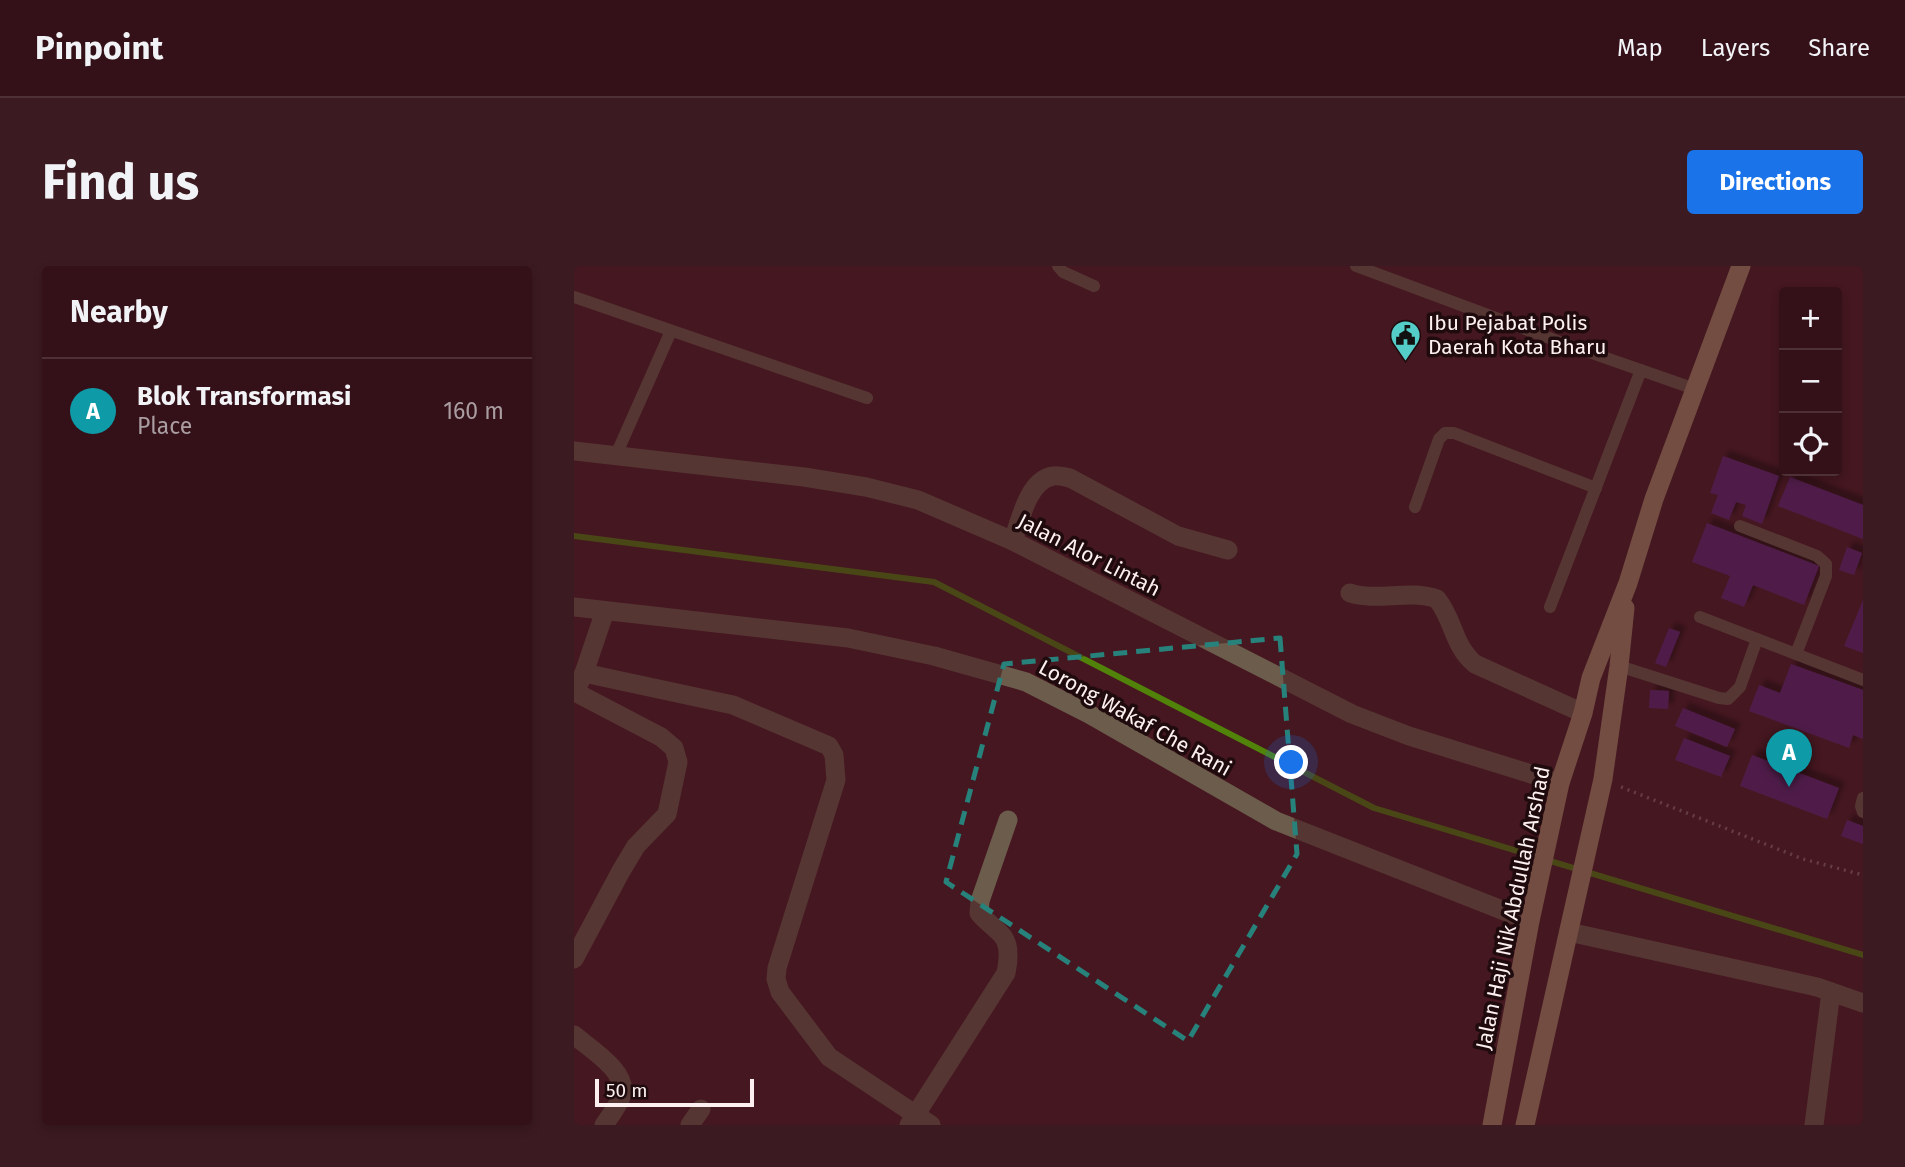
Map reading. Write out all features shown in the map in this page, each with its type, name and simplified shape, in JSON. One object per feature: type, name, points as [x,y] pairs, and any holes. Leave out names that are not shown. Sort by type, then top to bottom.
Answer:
[{"type":"main road","name":"Jalan Haji Nik Abdullah Arshad","points":[[1492,1125],[1530,921],[1558,791],[1583,713],[1591,678],[1628,583],[1654,499],[1741,266]]},
{"type":"main road","name":"Jalan Haji Nik Abdullah Arshad","points":[[1525,1125],[1603,779],[1628,583]]},
{"type":"street","name":"Jalan Alor Lintah","points":[[574,451],[804,477],[866,487],[918,500],[1013,541],[1352,714],[1558,791]]},
{"type":"street","points":[[1013,541],[1029,496],[1040,481],[1053,476],[1070,478],[1178,536],[1228,550]]},
{"type":"street","points":[[1350,593],[1371,597],[1421,596],[1437,599],[1466,657],[1475,664],[1583,713]]},
{"type":"street","name":"Lorong Wakaf Che Rani","points":[[574,607],[848,638],[934,656],[1026,682],[1089,714],[1276,821],[1530,921]]},
{"type":"street","points":[[574,959],[636,846],[667,814],[678,762],[674,748],[661,737],[575,693],[605,611]]},
{"type":"street","points":[[584,673],[733,705],[825,743],[832,750],[836,780],[777,968],[776,979],[780,992],[829,1057],[919,1122],[1006,973],[1008,957],[1005,939],[979,913],[980,901],[1008,820]]},
{"type":"street","points":[[1569,932],[1817,987],[1863,1003]]},
{"type":"street","points":[[1814,1125],[1831,992]]},
{"type":"street","points":[[574,1035],[614,1069],[621,1080],[623,1094],[604,1125]]},
{"type":"lane","points":[[1058,266],[1063,272],[1094,286]]},
{"type":"lane","points":[[1356,266],[1695,389]]},
{"type":"lane","points":[[574,298],[867,398]]},
{"type":"lane","points":[[616,454],[671,331]]},
{"type":"lane","points":[[1550,607],[1641,370]]},
{"type":"lane","points":[[1415,508],[1439,439],[1445,433],[1454,433],[1596,488]]},
{"type":"lane","points":[[1740,526],[1817,556],[1826,564],[1826,576],[1796,654]]},
{"type":"lane","points":[[1700,617],[1863,680]]},
{"type":"lane","points":[[1619,666],[1728,699],[1740,687],[1758,639]]},
{"type":"lane","points":[[1863,799],[1863,812]]},
{"type":"path","points":[[1603,779],[1803,859],[1863,875]]},
{"type":"highlighted area","points":[[1280,638],[1297,854],[1188,1041],[946,882],[1004,664]]},
{"type":"building","points":[[1723,456],[1779,476],[1762,524],[1742,516],[1746,505],[1736,502],[1729,520],[1711,513],[1718,495],[1710,493]]},
{"type":"building","points":[[1790,477],[1863,505],[1863,539],[1778,506]]},
{"type":"building","points":[[1707,523],[1819,566],[1804,605],[1753,585],[1744,607],[1721,598],[1730,576],[1692,562]]},
{"type":"building","points":[[1847,547],[1862,553],[1854,575],[1839,570]]},
{"type":"building","points":[[1863,600],[1863,653],[1844,646]]},
{"type":"building","points":[[1669,628],[1680,632],[1666,667],[1655,663]]},
{"type":"building","points":[[1791,664],[1863,690],[1863,739],[1853,735],[1849,748],[1749,711],[1759,685],[1780,693]]},
{"type":"building","points":[[1650,690],[1669,691],[1668,709],[1649,708]]},
{"type":"building","points":[[1683,708],[1735,729],[1727,747],[1675,726]]},
{"type":"building","points":[[1684,738],[1730,756],[1721,777],[1675,760]]},
{"type":"building","points":[[1752,755],[1839,788],[1827,819],[1740,786]]},
{"type":"building","points":[[1847,820],[1863,826],[1863,844],[1841,836]]},
{"type":"waterway","points":[[574,536],[934,582],[1374,808],[1863,955]]},
{"type":"place","name":"Ibu Pejabat Polis Daerah Kota Bharu","points":[[1405,362]]},
{"type":"place","name":"Blok Transformasi","points":[[1789,787]]}]
